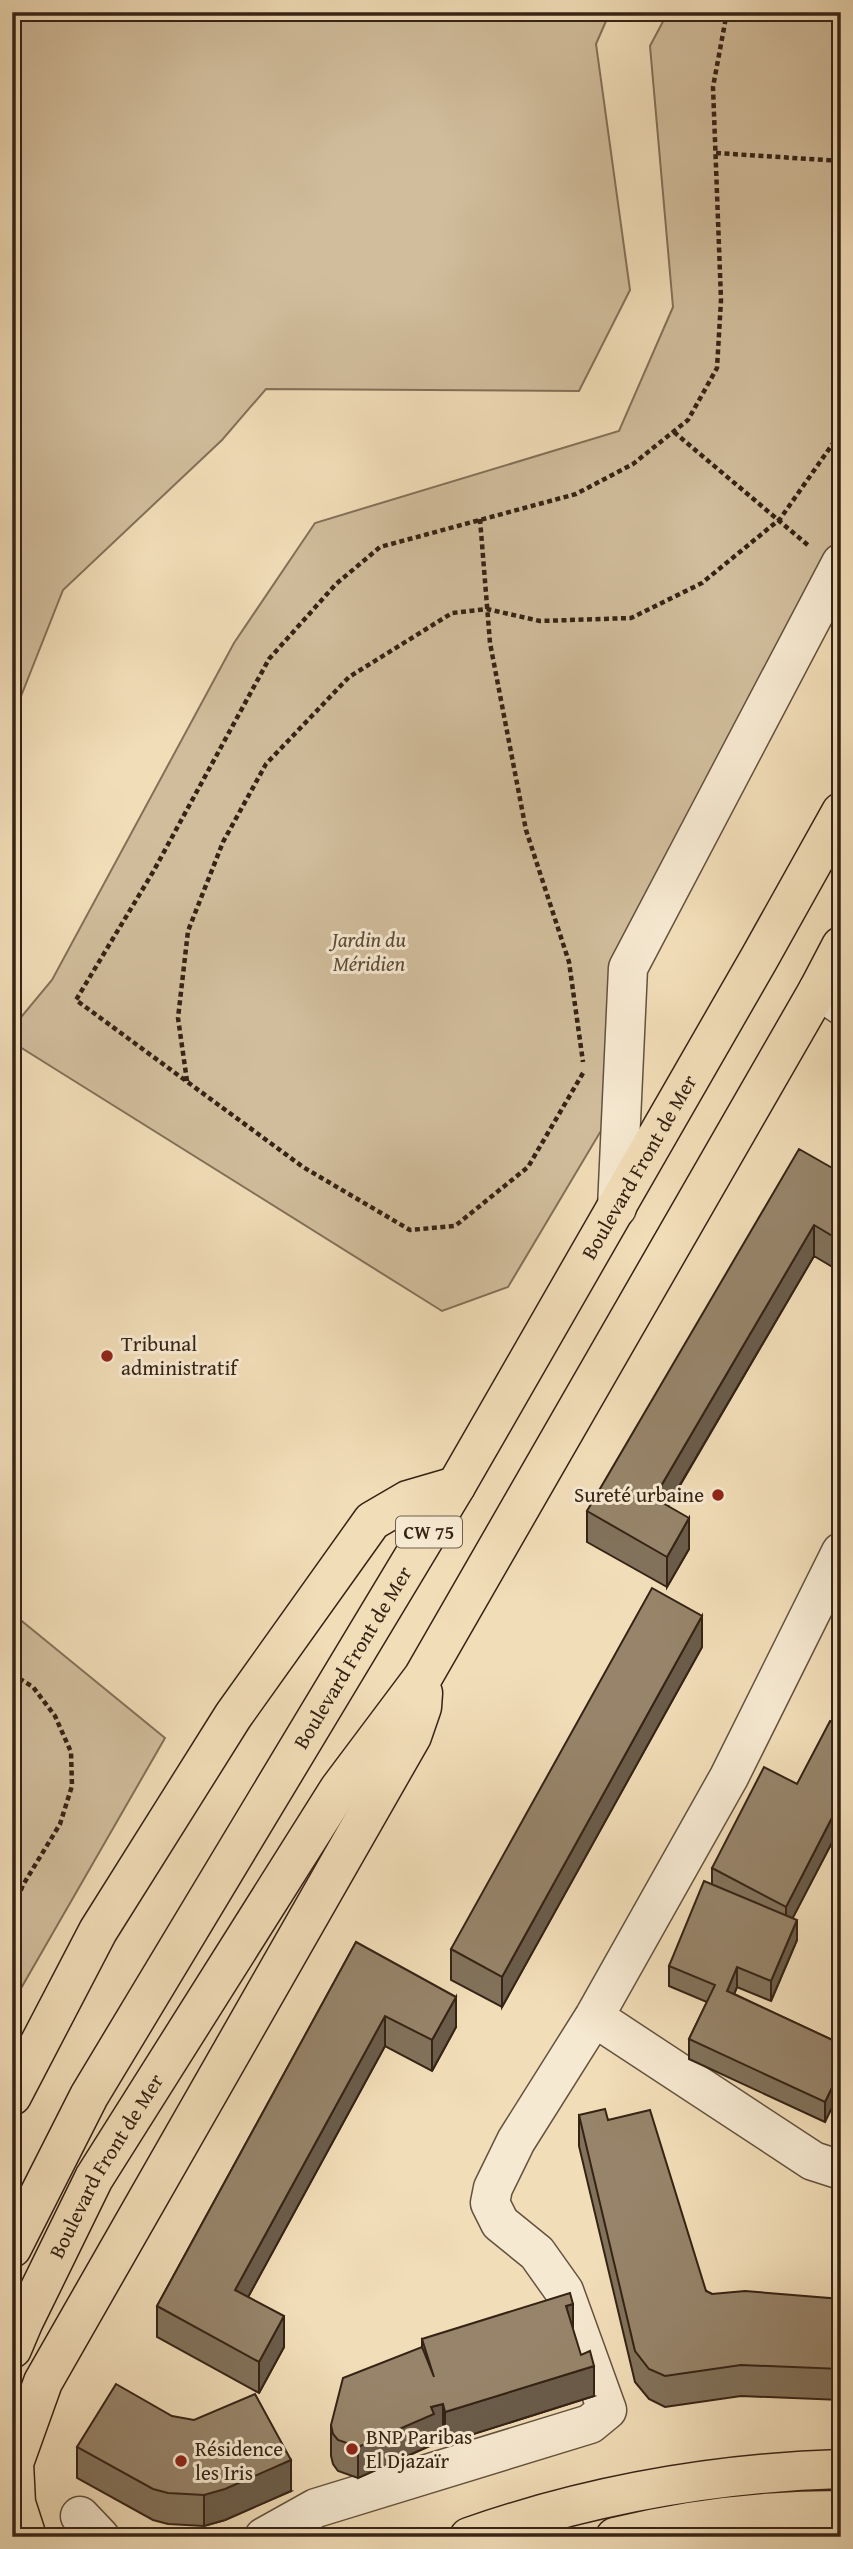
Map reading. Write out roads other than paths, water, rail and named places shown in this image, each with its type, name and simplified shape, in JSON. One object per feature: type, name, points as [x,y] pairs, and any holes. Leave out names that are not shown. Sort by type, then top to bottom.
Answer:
[{"type":"main road","name":"Boulevard Front de Mer","points":[[12,2248],[89,2096],[456,1486],[761,957],[841,812]]},
{"type":"main road","name":"Boulevard Front de Mer","points":[[12,2349],[94,2178],[339,1790],[424,1677],[829,998],[841,946]]},
{"type":"main road","points":[[12,2096],[98,1931],[233,1716],[372,1521],[408,1500],[456,1486]]},
{"type":"main road","points":[[27,2537],[16,2503],[14,2463],[43,2382],[412,1736],[422,1707],[424,1677]]},
{"type":"main road","points":[[469,2537],[512,2522],[640,2490],[725,2476],[786,2470],[841,2469]]},
{"type":"main road","points":[[615,2537],[664,2525],[801,2510],[841,2510]]},
{"type":"street","points":[[617,1208],[628,968],[838,567]]},
{"type":"street","points":[[264,2537],[316,2508],[590,2424],[607,2410],[564,2291],[537,2253],[500,2223],[490,2203],[493,2188],[516,2141],[594,2017],[729,1777],[841,1552]]},
{"type":"street","points":[[594,2017],[813,2161],[841,2170]]},
{"type":"place","name":"Tribunal administratif","points":[[107,1356]]},
{"type":"place","name":"Sureté urbaine","points":[[718,1495]]},
{"type":"place","name":"BNP Paribas El Djazaïr","points":[[352,2449]]},
{"type":"place","name":"Résidence les Iris","points":[[181,2461]]},
{"type":"park label","name":"Jardin du Méridien","points":[[369,952]]}]
